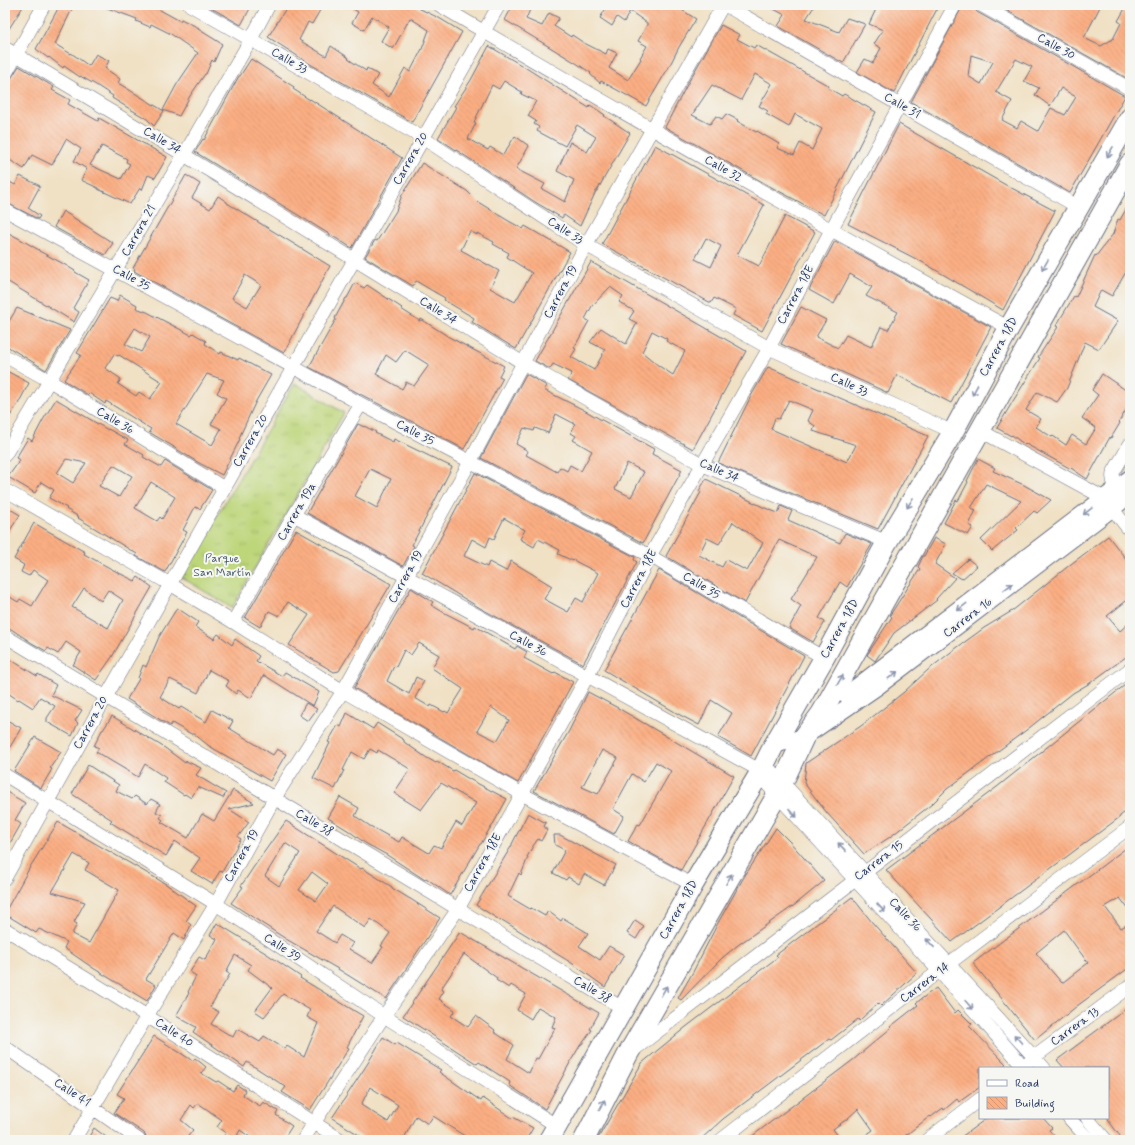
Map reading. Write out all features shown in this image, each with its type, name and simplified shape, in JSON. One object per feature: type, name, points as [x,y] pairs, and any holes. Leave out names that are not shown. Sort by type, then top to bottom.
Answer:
[{"type":"main road","name":"Carrera 18D","points":[[553,1133],[693,885],[761,771],[887,542],[953,432],[1078,207],[1130,118]]},
{"type":"main road","name":"Carrera 18D","points":[[584,1140],[628,1054],[780,789],[804,737],[821,714],[1130,164]]},
{"type":"street","points":[[5,75],[44,5]]},
{"type":"street","name":"Calle 33","points":[[190,5],[423,138],[586,245],[769,348],[953,432]]},
{"type":"street","name":"Carrera 21","points":[[5,455],[184,155],[269,5]]},
{"type":"street","name":"Calle 32","points":[[439,5],[652,129],[831,230],[1010,328]]},
{"type":"street","name":"Carrera 20","points":[[5,878],[224,488],[499,5]]},
{"type":"street","name":"Calle 31","points":[[724,5],[1078,207]]},
{"type":"street","name":"Carrera 19","points":[[74,1140],[147,1016],[216,904],[274,799],[343,691],[470,462],[586,245],[724,5]]},
{"type":"street","name":"Carrera 18E","points":[[303,1140],[384,1016],[458,909],[587,677],[650,556],[769,348],[831,230],[955,5]]},
{"type":"street","name":"Calle 30","points":[[981,5],[1130,89]]},
{"type":"street","name":"Calle 34","points":[[5,48],[184,155],[523,363],[703,465],[887,542]]},
{"type":"street","name":"Calle 35","points":[[5,210],[294,366],[361,404],[650,556],[824,658]]},
{"type":"street","name":"Calle 36","points":[[5,356],[50,381],[224,488]]},
{"type":"street","name":"Carrera 19a","points":[[233,622],[294,515],[361,404]]},
{"type":"street","points":[[980,431],[1118,498]]},
{"type":"street","points":[[1130,444],[1113,473],[1113,482],[1130,531]]},
{"type":"street","name":"Carrera 16","points":[[774,745],[804,737],[877,687],[1118,498],[1130,478]]},
{"type":"street","points":[[5,490],[170,584],[343,691],[522,794],[693,885]]},
{"type":"street","name":"Carrera 16","points":[[785,726],[798,725],[812,720],[821,714],[1118,498]]},
{"type":"street","name":"Calle 36","points":[[294,515],[587,677],[761,771],[766,783],[780,789],[944,968],[1043,1067]]},
{"type":"street","name":"Calle 38","points":[[5,636],[624,1009]]},
{"type":"street","name":"Carrera 15","points":[[628,1054],[1130,669]]},
{"type":"street","name":"Calle 39","points":[[5,774],[216,904],[384,1016],[553,1133]]},
{"type":"street","name":"Carrera 14","points":[[721,1140],[1130,827]]},
{"type":"street","name":"Calle 40","points":[[5,929],[147,1016],[340,1140]]},
{"type":"street","name":"Calle 36","points":[[944,968],[1023,1067]]},
{"type":"street","name":"Carrera 13","points":[[1023,1067],[1034,1057],[1130,986]]},
{"type":"street","name":"Calle 41","points":[[5,1047],[139,1140]]},
{"type":"street","points":[[927,1140],[979,1100]]},
{"type":"street","points":[[1070,1119],[1089,1140]]},
{"type":"street","points":[[1088,1119],[1106,1140]]},
{"type":"green space","name":"Parque San Martín","points":[[295,383],[344,413],[232,608],[181,577]]},
{"type":"building","points":[[9,5],[24,5],[5,35],[5,13]]},
{"type":"building","points":[[60,5],[74,5],[55,44],[89,66],[96,54],[109,61],[105,68],[120,79],[118,83],[164,111],[154,126],[147,119],[112,98],[113,96],[64,66],[63,68],[36,49]]},
{"type":"building","points":[[102,5],[151,5],[180,21],[181,19],[199,28],[198,29],[222,44],[214,62],[212,60],[206,74],[190,96],[179,116],[163,110],[177,84],[198,53],[171,34],[151,24],[150,27],[136,21],[137,19]]},
{"type":"building","points":[[206,5],[252,5],[241,25]]},
{"type":"building","points":[[288,5],[322,5],[312,24],[308,22],[299,40],[326,56],[331,46],[366,71],[367,68],[378,75],[372,85],[389,97],[405,68],[410,72],[422,49],[429,30],[410,18],[393,49],[381,41],[389,27],[372,16],[364,30],[352,23],[358,12],[347,5],[412,5],[439,18],[462,32],[412,122],[310,64],[268,37]]},
{"type":"building","points":[[513,5],[532,5],[526,19],[542,26],[549,13],[559,18],[554,26],[571,37],[572,35],[606,54],[608,49],[617,53],[609,68],[628,80],[647,46],[638,41],[647,23],[630,11],[624,22],[617,17],[612,26],[600,18],[608,5],[674,5],[696,19],[646,106],[601,81],[600,83],[590,74],[591,73],[576,63],[505,20]]},
{"type":"building","points":[[766,5],[815,5],[806,19],[839,32],[847,18],[865,24],[843,63],[778,26],[785,15]]},
{"type":"building","points":[[878,5],[939,5],[894,93],[857,72],[865,59],[873,63],[881,48],[874,44],[883,30],[869,24]]},
{"type":"building","points":[[963,5],[973,5],[977,12],[1125,96],[1070,193],[911,102]],"holes":[[[971,55],[993,62],[981,84],[968,76]],[[1016,59],[1032,67],[1024,81],[1039,88],[1035,95],[1050,106],[1061,88],[1076,97],[1065,115],[1051,108],[1038,131],[1021,121],[1017,128],[1002,120],[1012,101],[996,92]]]},
{"type":"building","points":[[997,5],[1101,5],[1084,38],[1101,46],[1113,39],[1121,23],[1118,21],[1127,5],[1130,5],[1130,80]]},
{"type":"building","points":[[721,25],[740,35],[737,39],[754,48],[756,45],[829,86],[828,88],[842,96],[844,94],[876,112],[824,215],[665,127]],"holes":[[[755,74],[772,84],[759,106],[768,111],[766,114],[789,127],[795,114],[822,129],[812,150],[800,143],[794,155],[777,148],[779,144],[726,114],[722,119],[716,116],[710,124],[692,115],[712,85],[741,100]]]},
{"type":"building","points":[[489,46],[589,108],[590,105],[630,133],[596,191],[580,226],[564,215],[562,218],[535,202],[438,138],[456,107],[454,106],[471,80]],"holes":[[[504,81],[522,92],[521,94],[536,101],[528,116],[536,121],[534,124],[539,127],[537,131],[565,146],[577,125],[596,137],[587,152],[570,142],[557,171],[574,180],[565,202],[542,189],[545,184],[516,169],[529,146],[515,136],[503,155],[490,147],[488,150],[468,139],[476,123],[474,122],[492,85],[499,89]]]},
{"type":"building","points":[[251,59],[294,87],[293,89],[402,158],[352,248],[195,152],[203,139],[204,140],[239,76]]},
{"type":"building","points":[[19,66],[54,87],[52,90],[70,100],[68,104],[98,121],[99,118],[167,157],[155,178],[148,175],[142,190],[140,188],[130,204],[81,180],[87,169],[74,161],[81,149],[66,139],[52,165],[32,155],[24,169],[5,157],[5,88]],"holes":[[[102,146],[127,159],[126,162],[130,164],[121,179],[90,165]]]},
{"type":"building","points":[[899,124],[1004,184],[1055,211],[1003,310],[924,263],[848,224]]},
{"type":"building","points":[[655,145],[764,205],[737,255],[759,266],[785,216],[815,232],[762,331],[733,315],[736,309],[714,298],[711,303],[602,244]],"holes":[[[706,238],[721,246],[711,267],[695,259]]]},
{"type":"building","points":[[422,163],[467,191],[478,202],[507,220],[523,229],[525,226],[570,252],[516,349],[472,322],[474,318],[444,300],[445,298],[416,281],[413,286],[365,257],[375,240],[377,241],[396,211],[402,195]],"holes":[[[470,231],[477,235],[477,233],[494,242],[493,244],[509,253],[507,257],[532,273],[515,302],[490,288],[499,271],[461,250]]]},
{"type":"building","points":[[186,175],[200,184],[192,198],[210,209],[218,196],[330,266],[284,353],[134,271],[135,269],[133,268]],"holes":[[[245,275],[261,285],[247,307],[232,298]]]},
{"type":"building","points":[[20,176],[40,186],[28,208],[40,216],[38,219],[5,202],[5,179],[15,185]]},
{"type":"building","points":[[1130,202],[1130,265],[1112,296],[1101,290],[1093,307],[1118,321],[1099,349],[1085,342],[1067,388],[1057,402],[1037,392],[1026,410],[1041,419],[1036,427],[1066,445],[1072,435],[1086,444],[1096,428],[1082,418],[1098,395],[1092,390],[1102,374],[1130,393],[1130,403],[1119,422],[1120,423],[1111,438],[1110,437],[1087,479],[1071,468],[1026,444],[1025,445],[1012,435],[1011,436],[997,428],[1040,358],[1038,357],[1058,327],[1056,326],[1074,296],[1076,297],[1095,255],[1096,256],[1113,234],[1118,219],[1120,220]]},
{"type":"building","points":[[63,211],[113,243],[105,255],[54,227]]},
{"type":"building","points":[[5,231],[89,280],[73,308],[79,312],[74,322],[5,280]]},
{"type":"building","points":[[835,241],[991,327],[951,403],[897,375],[888,393],[781,344],[801,307],[826,320],[816,337],[838,348],[846,335],[871,347],[881,327],[888,330],[898,312],[866,296],[872,287],[850,274],[834,304],[809,290]]},
{"type":"building","points":[[591,262],[746,351],[693,449],[568,380],[572,373],[553,364],[550,369],[535,361]],"holes":[[[610,287],[623,296],[619,302],[634,311],[629,319],[637,323],[626,344],[601,328],[590,342],[605,350],[594,370],[571,357],[576,349],[574,348],[589,321],[585,319],[592,306]],[[652,331],[667,339],[666,341],[685,351],[673,375],[642,352]]]},
{"type":"building","points":[[355,283],[364,288],[367,285],[420,321],[421,319],[449,337],[504,366],[499,376],[503,378],[464,449],[309,367]],"holes":[[[405,350],[429,365],[414,386],[406,382],[402,389],[376,374],[386,355],[396,362]]]},
{"type":"building","points":[[120,295],[137,305],[136,308],[147,312],[191,335],[193,333],[206,341],[205,344],[220,354],[221,352],[238,360],[239,358],[271,375],[256,401],[239,438],[240,439],[222,475],[199,463],[149,432],[151,429],[106,401],[105,404],[89,393],[88,395],[64,380],[81,355],[77,353],[110,298],[117,301]],"holes":[[[135,328],[150,337],[141,352],[125,344]],[[114,354],[119,355],[162,382],[150,399],[139,392],[136,396],[118,384],[121,379],[105,368]],[[207,374],[224,380],[217,393],[226,398],[211,424],[221,429],[212,445],[176,424]]]},
{"type":"building","points":[[17,308],[70,330],[46,370],[5,345],[5,328]]},
{"type":"building","points":[[768,367],[928,436],[878,529],[718,463],[751,396]],"holes":[[[789,400],[813,410],[808,421],[815,426],[813,431],[856,445],[847,462],[771,429],[775,418],[779,419]]]},
{"type":"building","points":[[5,370],[29,383],[18,404],[5,423]]},
{"type":"building","points":[[526,374],[547,386],[544,390],[582,409],[654,449],[652,454],[682,470],[643,543],[481,458]],"holes":[[[556,414],[575,424],[571,433],[576,436],[573,440],[592,451],[581,471],[570,465],[567,471],[560,467],[557,472],[526,455],[528,451],[516,444],[524,428],[534,431],[535,428],[548,433]],[[627,463],[644,472],[631,497],[615,489]]]},
{"type":"building","points":[[56,399],[108,430],[128,440],[125,444],[144,455],[143,457],[161,467],[165,461],[212,490],[200,509],[195,507],[183,530],[187,532],[165,572],[136,556],[137,554],[78,518],[79,517],[66,509],[67,508],[49,498],[54,490],[41,482],[35,493],[8,477],[20,460],[16,458],[28,438],[32,441]],"holes":[[[66,459],[86,463],[73,483],[57,473]],[[113,465],[132,476],[119,497],[99,486]],[[151,482],[175,497],[162,519],[160,517],[157,521],[135,508]]]},
{"type":"building","points":[[358,424],[393,442],[394,439],[452,467],[412,545],[414,546],[403,566],[307,513]],"holes":[[[370,469],[391,479],[377,508],[355,496]]]},
{"type":"building","points":[[978,459],[995,468],[993,471],[1024,485],[1051,500],[1037,513],[1034,511],[1016,528],[1018,530],[992,551],[981,540],[1021,501],[986,484],[971,508],[976,510],[969,525],[973,527],[968,535],[944,523],[956,500],[958,501]]},
{"type":"building","points":[[475,473],[635,557],[634,560],[637,562],[583,664],[480,608],[422,573]],"holes":[[[504,518],[525,530],[520,539],[534,547],[538,539],[560,550],[558,554],[598,573],[583,602],[576,598],[568,612],[544,599],[552,586],[511,561],[506,571],[489,562],[487,567],[464,556],[472,539],[486,547],[490,537],[494,539]]]},
{"type":"building","points":[[706,479],[778,513],[781,506],[792,511],[788,520],[840,543],[845,533],[872,544],[847,587],[840,582],[819,618],[825,622],[813,642],[789,628],[801,606],[791,599],[817,557],[779,540],[745,603],[666,556],[701,492],[699,491]],"holes":[[[733,522],[763,543],[747,571],[726,560],[722,567],[699,555],[707,538],[719,544]]]},
{"type":"building","points":[[5,506],[20,515],[5,538]]},
{"type":"building","points":[[34,523],[85,552],[84,554],[119,573],[135,581],[138,577],[152,587],[112,657],[96,680],[73,665],[81,652],[66,642],[58,654],[48,648],[46,651],[5,625],[5,594],[18,602],[20,599],[32,606],[48,580],[33,570],[29,576],[21,572],[24,565],[14,559]],"holes":[[[84,588],[101,601],[108,590],[123,600],[108,628],[72,607]]]},
{"type":"building","points":[[296,530],[391,584],[339,671],[334,672],[289,645],[309,615],[288,602],[279,616],[269,611],[260,627],[245,618]]},
{"type":"building","points":[[1108,536],[1130,564],[1130,598],[1107,616],[1120,631],[1130,622],[1130,654],[1090,683],[1073,693],[947,789],[932,804],[890,837],[864,854],[827,813],[804,783],[806,763],[861,726],[955,649],[984,628],[1012,611]]},
{"type":"building","points":[[934,538],[946,544],[935,564],[955,578],[936,599],[937,600],[894,633],[875,661],[867,655],[892,617],[890,615],[920,569],[918,567]]},
{"type":"building","points":[[968,559],[977,566],[962,579],[952,573]]},
{"type":"building","points":[[659,570],[804,656],[751,756],[718,737],[732,713],[711,700],[699,725],[604,670]]},
{"type":"building","points":[[411,588],[433,602],[431,605],[443,612],[474,628],[475,626],[515,649],[517,646],[527,652],[524,658],[553,674],[555,672],[573,682],[518,783],[354,688]],"holes":[[[419,643],[439,655],[432,668],[463,689],[448,713],[431,705],[430,707],[415,698],[424,681],[416,677],[409,694],[387,681],[404,650],[411,655]],[[491,707],[509,720],[497,741],[477,731]]]},
{"type":"building","points":[[177,608],[198,622],[195,627],[214,639],[218,634],[232,645],[235,639],[259,656],[256,661],[282,676],[285,672],[319,692],[313,706],[264,675],[251,698],[238,690],[236,694],[226,686],[229,681],[209,670],[198,693],[170,679],[160,697],[179,709],[181,707],[206,722],[212,710],[233,721],[229,728],[273,755],[277,749],[286,754],[270,781],[209,746],[193,733],[193,735],[172,723],[170,726],[127,699],[139,679],[138,678],[143,665],[146,667],[159,637]]},
{"type":"building","points":[[5,656],[37,676],[38,674],[56,685],[51,695],[82,710],[75,721],[78,723],[72,736],[47,722],[47,718],[55,706],[40,697],[33,708],[5,691]]},
{"type":"building","points":[[1130,681],[1130,808],[952,942],[886,870],[997,787]]},
{"type":"building","points":[[588,692],[734,776],[681,870],[628,841],[638,824],[640,825],[671,771],[656,762],[644,782],[632,774],[613,809],[624,816],[614,834],[534,791],[569,731]],"holes":[[[602,750],[618,758],[598,794],[582,787]]]},
{"type":"building","points":[[306,703],[317,709],[308,721],[299,715]]},
{"type":"building","points":[[347,713],[373,729],[377,723],[404,740],[404,742],[427,758],[436,763],[437,761],[507,799],[450,895],[426,878],[425,880],[328,818],[340,797],[359,808],[355,816],[370,826],[399,842],[402,837],[429,853],[434,845],[441,848],[456,822],[462,826],[476,803],[441,783],[421,810],[394,793],[410,769],[378,750],[377,753],[370,749],[364,759],[352,752],[335,789],[313,778],[330,743],[328,742],[338,725],[341,727]]},
{"type":"building","points":[[112,716],[165,748],[185,763],[186,761],[201,768],[196,775],[226,793],[223,798],[198,787],[191,798],[164,782],[166,778],[145,764],[138,777],[96,752],[99,748],[94,746],[102,730]]},
{"type":"building","points":[[5,719],[21,728],[5,756]]},
{"type":"building","points":[[35,737],[61,752],[50,768],[52,769],[41,788],[14,771]]},
{"type":"building","points":[[88,765],[119,785],[116,791],[132,799],[135,796],[147,804],[151,799],[160,804],[156,812],[162,815],[160,818],[163,820],[161,822],[188,838],[202,814],[214,821],[233,790],[254,803],[229,809],[249,822],[238,837],[241,839],[222,872],[220,871],[212,884],[191,871],[200,858],[175,841],[166,856],[110,822],[112,820],[72,794]]},
{"type":"building","points":[[5,791],[25,803],[15,820],[21,824],[5,852]]},
{"type":"building","points":[[528,813],[546,823],[544,826],[547,830],[541,841],[538,839],[533,846],[527,857],[521,875],[519,873],[508,896],[545,916],[548,911],[561,921],[563,918],[588,933],[579,946],[600,960],[609,946],[624,955],[605,987],[570,962],[476,905],[512,845]]},
{"type":"building","points":[[286,821],[440,918],[386,999],[286,939],[231,903],[243,887],[241,886]],"holes":[[[285,843],[300,853],[279,886],[265,876]],[[312,872],[328,884],[316,901],[299,890]],[[333,906],[365,928],[371,919],[390,933],[381,946],[383,947],[372,963],[349,949],[353,943],[340,935],[335,943],[316,931]]]},
{"type":"building","points":[[58,822],[166,884],[196,906],[186,921],[191,925],[184,940],[174,933],[146,979],[156,985],[147,1001],[93,968],[64,948],[67,942],[39,929],[36,933],[5,914],[30,867]],"holes":[[[74,854],[89,863],[85,870],[119,890],[89,943],[72,934],[77,924],[74,922],[85,902],[52,892]]]},
{"type":"building","points":[[776,828],[824,881],[796,904],[722,958],[681,1000],[678,998],[719,921],[744,877]]},
{"type":"building","points":[[554,835],[560,835],[616,865],[604,885],[584,874],[579,884],[568,877],[566,880],[553,873],[565,850],[555,845]]},
{"type":"building","points":[[1130,845],[1130,911],[1120,898],[1105,907],[1121,928],[1130,923],[1130,967],[1077,1006],[1035,1040],[973,963]],"holes":[[[1064,930],[1088,963],[1062,983],[1036,953]]]},
{"type":"building","points":[[852,897],[917,973],[881,1006],[878,1003],[859,1021],[858,1019],[831,1040],[829,1039],[723,1119],[700,1140],[597,1140],[642,1063],[686,1027],[778,957],[776,955]]},
{"type":"building","points":[[635,920],[644,926],[636,939],[627,933]]},
{"type":"building","points":[[217,923],[267,954],[301,977],[300,978],[363,1016],[347,1047],[349,1048],[310,1110],[282,1092],[286,1087],[247,1062],[244,1067],[193,1032],[196,1027],[176,1016],[189,993],[188,992],[196,976],[190,972],[199,957],[205,960],[217,939],[210,935]],"holes":[[[235,955],[251,965],[248,970],[272,988],[255,1011],[264,1017],[283,994],[310,1010],[307,1017],[318,1023],[304,1057],[287,1046],[285,1049],[264,1036],[260,1042],[237,1029],[233,1037],[211,1024],[219,1012],[210,1007],[230,974],[226,972]]]},
{"type":"building","points":[[460,932],[599,1013],[590,1029],[592,1030],[572,1059],[545,1109],[509,1085],[510,1082],[479,1062],[477,1064],[403,1016]],"holes":[[[464,954],[497,978],[496,980],[509,988],[511,985],[526,994],[517,1010],[531,1019],[538,1007],[556,1017],[552,1027],[555,1028],[538,1059],[536,1058],[529,1073],[507,1059],[514,1045],[494,1032],[495,1030],[476,1016],[468,1027],[451,1016],[455,1010],[439,999],[444,991],[441,989]]]},
{"type":"building","points":[[936,988],[955,1013],[958,1010],[972,1024],[969,1026],[1006,1064],[1002,1067],[979,1067],[979,1088],[959,1102],[957,1099],[944,1110],[943,1108],[931,1117],[930,1116],[900,1140],[859,1140],[873,1130],[858,1109],[833,1129],[841,1140],[747,1140],[853,1060],[891,1028],[890,1027],[918,1005],[916,1003]]},
{"type":"building","points":[[1130,1006],[1130,1136],[1123,1140],[1108,1120],[1109,1067],[1063,1067],[1057,1060]]},
{"type":"building","points":[[154,1036],[193,1061],[195,1058],[206,1067],[201,1073],[216,1082],[218,1081],[233,1091],[237,1085],[245,1090],[243,1095],[250,1100],[260,1106],[263,1102],[278,1111],[276,1115],[292,1126],[283,1140],[254,1140],[240,1130],[235,1140],[221,1140],[226,1133],[217,1127],[222,1120],[198,1103],[194,1108],[191,1105],[181,1120],[193,1130],[185,1140],[147,1140],[144,1133],[114,1113],[124,1098],[117,1094]]},
{"type":"building","points":[[383,1037],[395,1045],[397,1043],[441,1070],[439,1072],[481,1101],[483,1098],[512,1118],[513,1117],[533,1128],[526,1140],[471,1140],[433,1116],[428,1124],[416,1116],[403,1140],[367,1140],[332,1118]],"holes":[[[370,1087],[398,1105],[388,1122],[361,1105]]]},
{"type":"building","points":[[986,1119],[1044,1119],[1052,1128],[1049,1130],[1058,1140],[957,1140]]},
{"type":"building","points":[[94,1128],[110,1140],[87,1140]]}]
